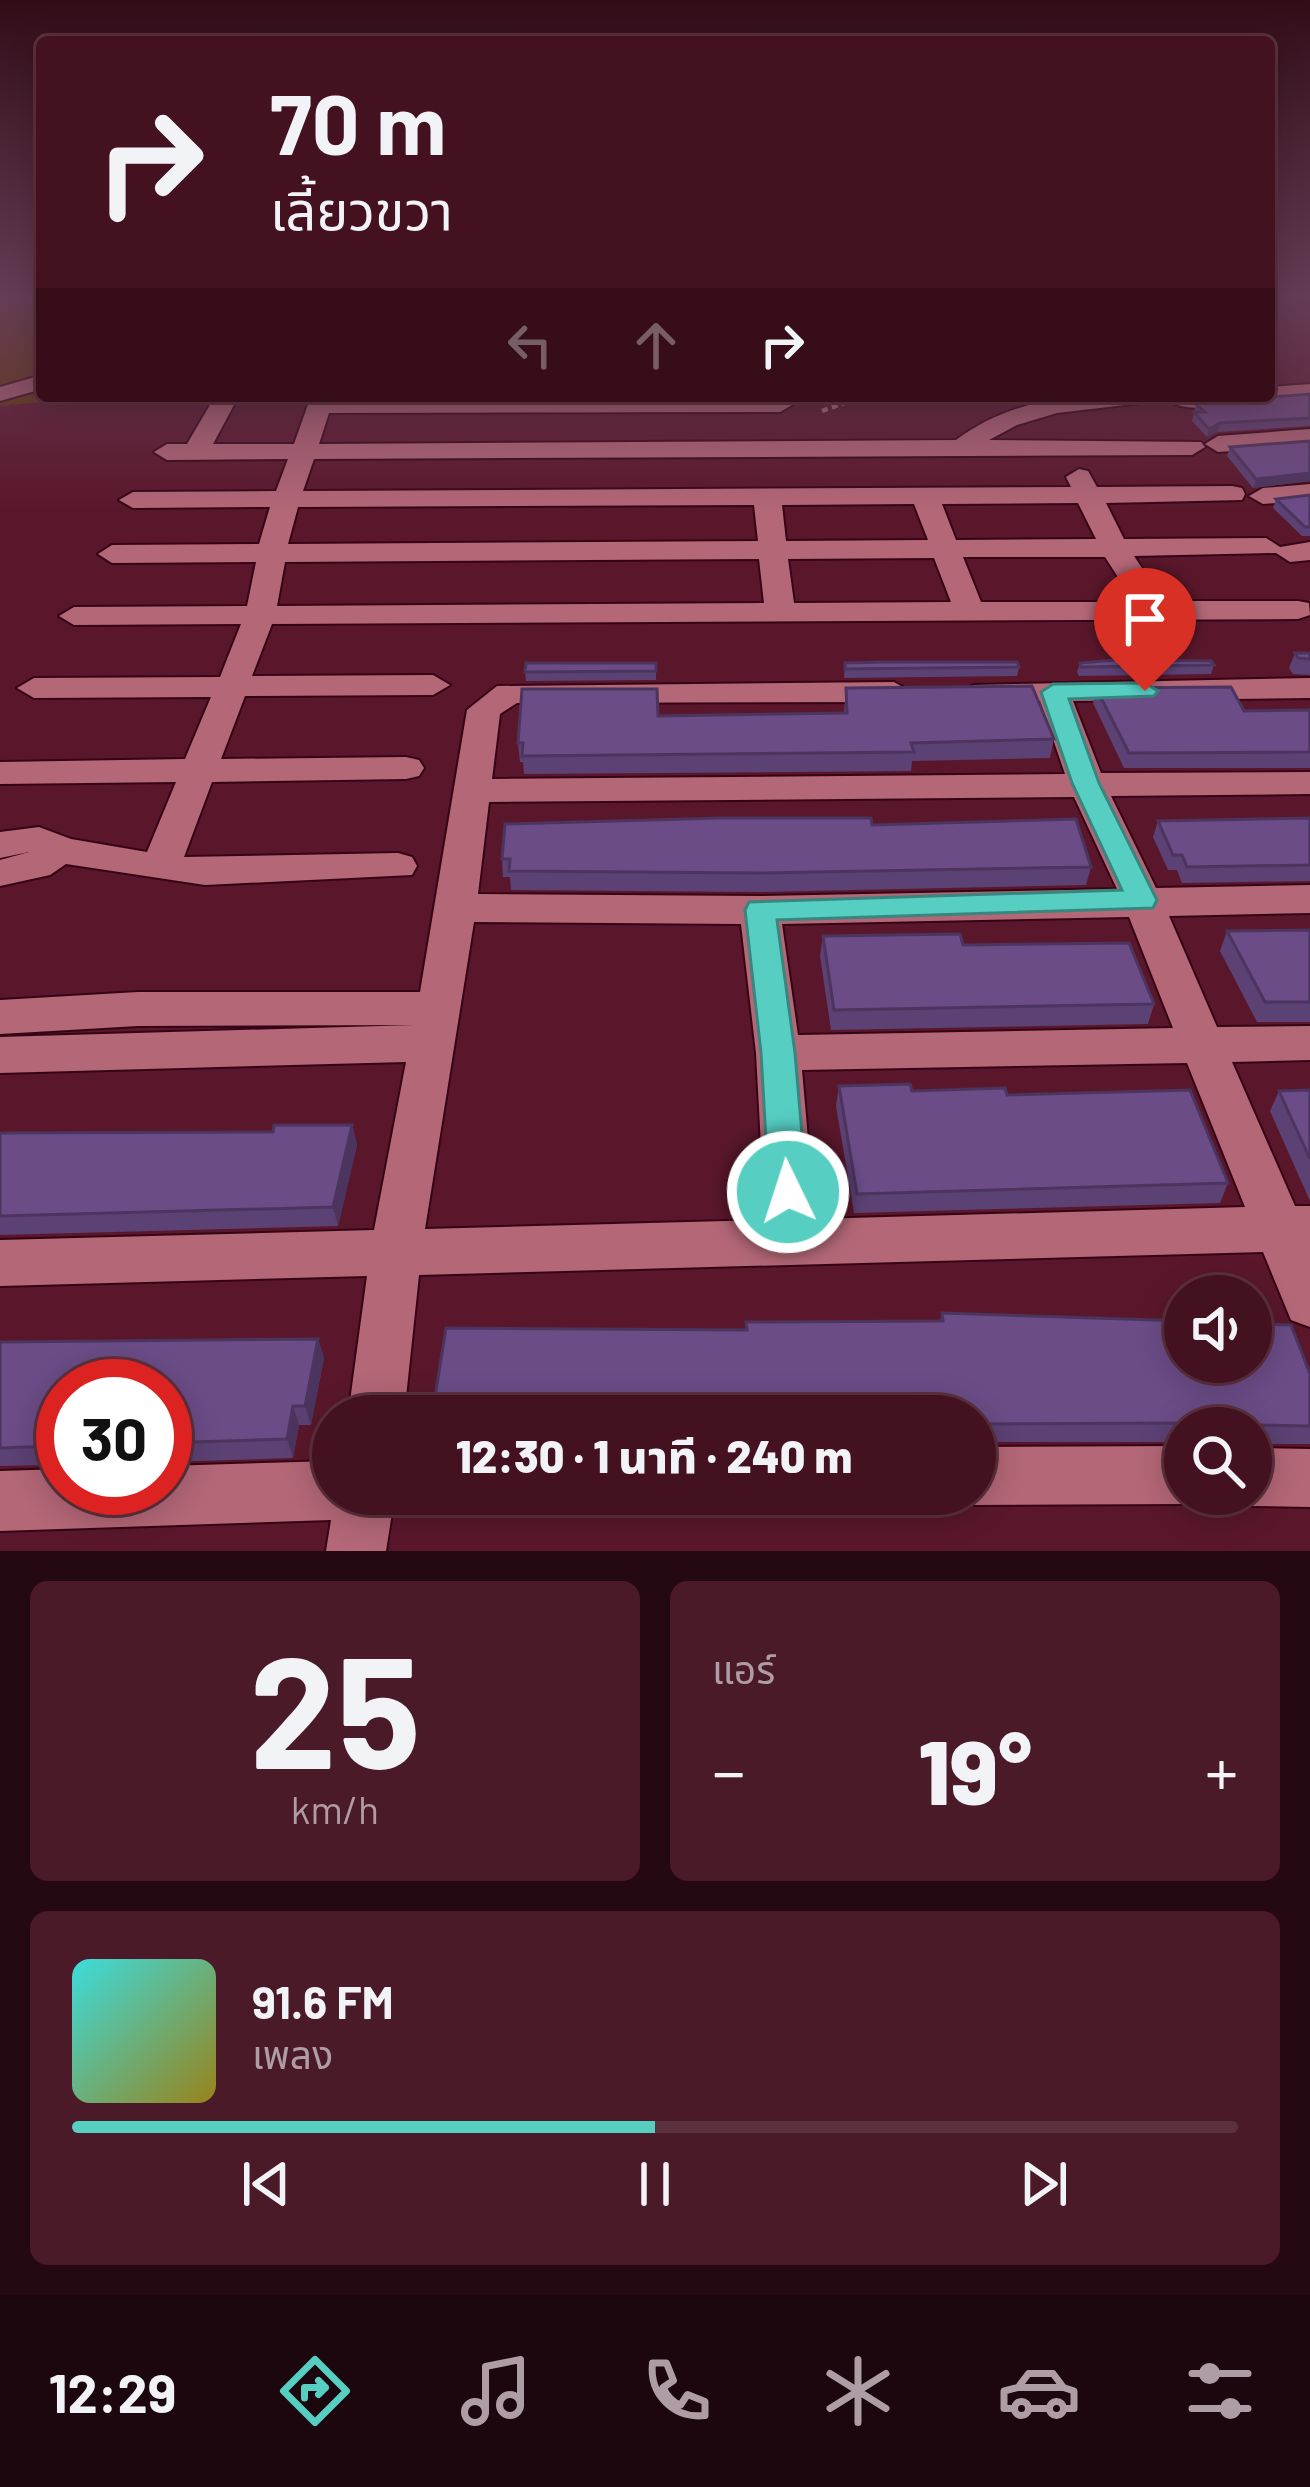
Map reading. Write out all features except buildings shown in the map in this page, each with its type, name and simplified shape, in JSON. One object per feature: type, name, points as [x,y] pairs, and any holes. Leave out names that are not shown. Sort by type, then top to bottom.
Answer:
[{"type":"street","points":[[0,394],[36,384]]},
{"type":"street","points":[[1275,394],[1310,391]]},
{"type":"street","points":[[160,868],[260,616],[287,498],[322,402]]},
{"type":"street","points":[[406,449],[422,402]]},
{"type":"street","points":[[524,402],[588,402]]},
{"type":"street","points":[[644,402],[747,402]]},
{"type":"street","points":[[954,447],[990,428],[1067,402]]},
{"type":"street","points":[[196,452],[224,404]]},
{"type":"street","points":[[538,448],[547,405]]},
{"type":"street","points":[[688,405],[689,447]]},
{"type":"street","points":[[167,452],[1205,446],[1310,437]]},
{"type":"street","points":[[637,447],[638,496]]},
{"type":"street","points":[[790,447],[798,495]]},
{"type":"street","points":[[954,447],[959,496]]},
{"type":"street","points":[[1067,447],[1116,551],[1154,609]]},
{"type":"street","points":[[475,497],[482,448]]},
{"type":"street","points":[[1263,496],[1310,492]]},
{"type":"street","points":[[134,500],[1232,494]]},
{"type":"street","points":[[767,496],[780,613]]},
{"type":"street","points":[[925,496],[971,615]]},
{"type":"street","points":[[74,616],[260,616],[433,583],[605,582],[775,551],[1289,550]]},
{"type":"street","points":[[112,554],[274,553],[433,583],[605,582],[780,613],[1298,610]]},
{"type":"street","points":[[34,688],[433,685]]},
{"type":"street","points":[[379,1395],[396,1251],[456,908],[484,710],[509,693],[1310,688]]},
{"type":"street","points":[[1053,692],[1086,783],[1142,900],[1200,1044],[1293,1228],[1310,1304]]},
{"type":"street","points":[[0,773],[406,768]]},
{"type":"street","points":[[471,791],[1310,783]]},
{"type":"street","points":[[0,845],[38,838],[50,840],[61,850],[205,872],[398,866]]},
{"type":"street","points":[[0,873],[36,866],[61,850]]},
{"type":"street","points":[[456,908],[760,910],[1310,899]]},
{"type":"street","points":[[760,910],[778,1053],[791,1239]]},
{"type":"street","points":[[0,1017],[138,1009],[436,1026]]},
{"type":"street","points":[[0,1055],[436,1026]]},
{"type":"street","points":[[778,1053],[1310,1043]]},
{"type":"street","points":[[0,1263],[1293,1228]]},
{"type":"street","points":[[996,1476],[1164,1475]]},
{"type":"street","points":[[1272,1477],[1310,1478]]},
{"type":"street","points":[[0,1502],[312,1491]]},
{"type":"street","points":[[356,1551],[362,1515]]},
{"type":"path","points":[[821,411],[847,402]]},
{"type":"shaded area","points":[[0,367],[36,367],[36,402],[40,402],[0,406]]},
{"type":"route","points":[[788,1192],[778,1053],[760,910],[1142,900],[1086,783],[1053,692],[1145,691]]}]
